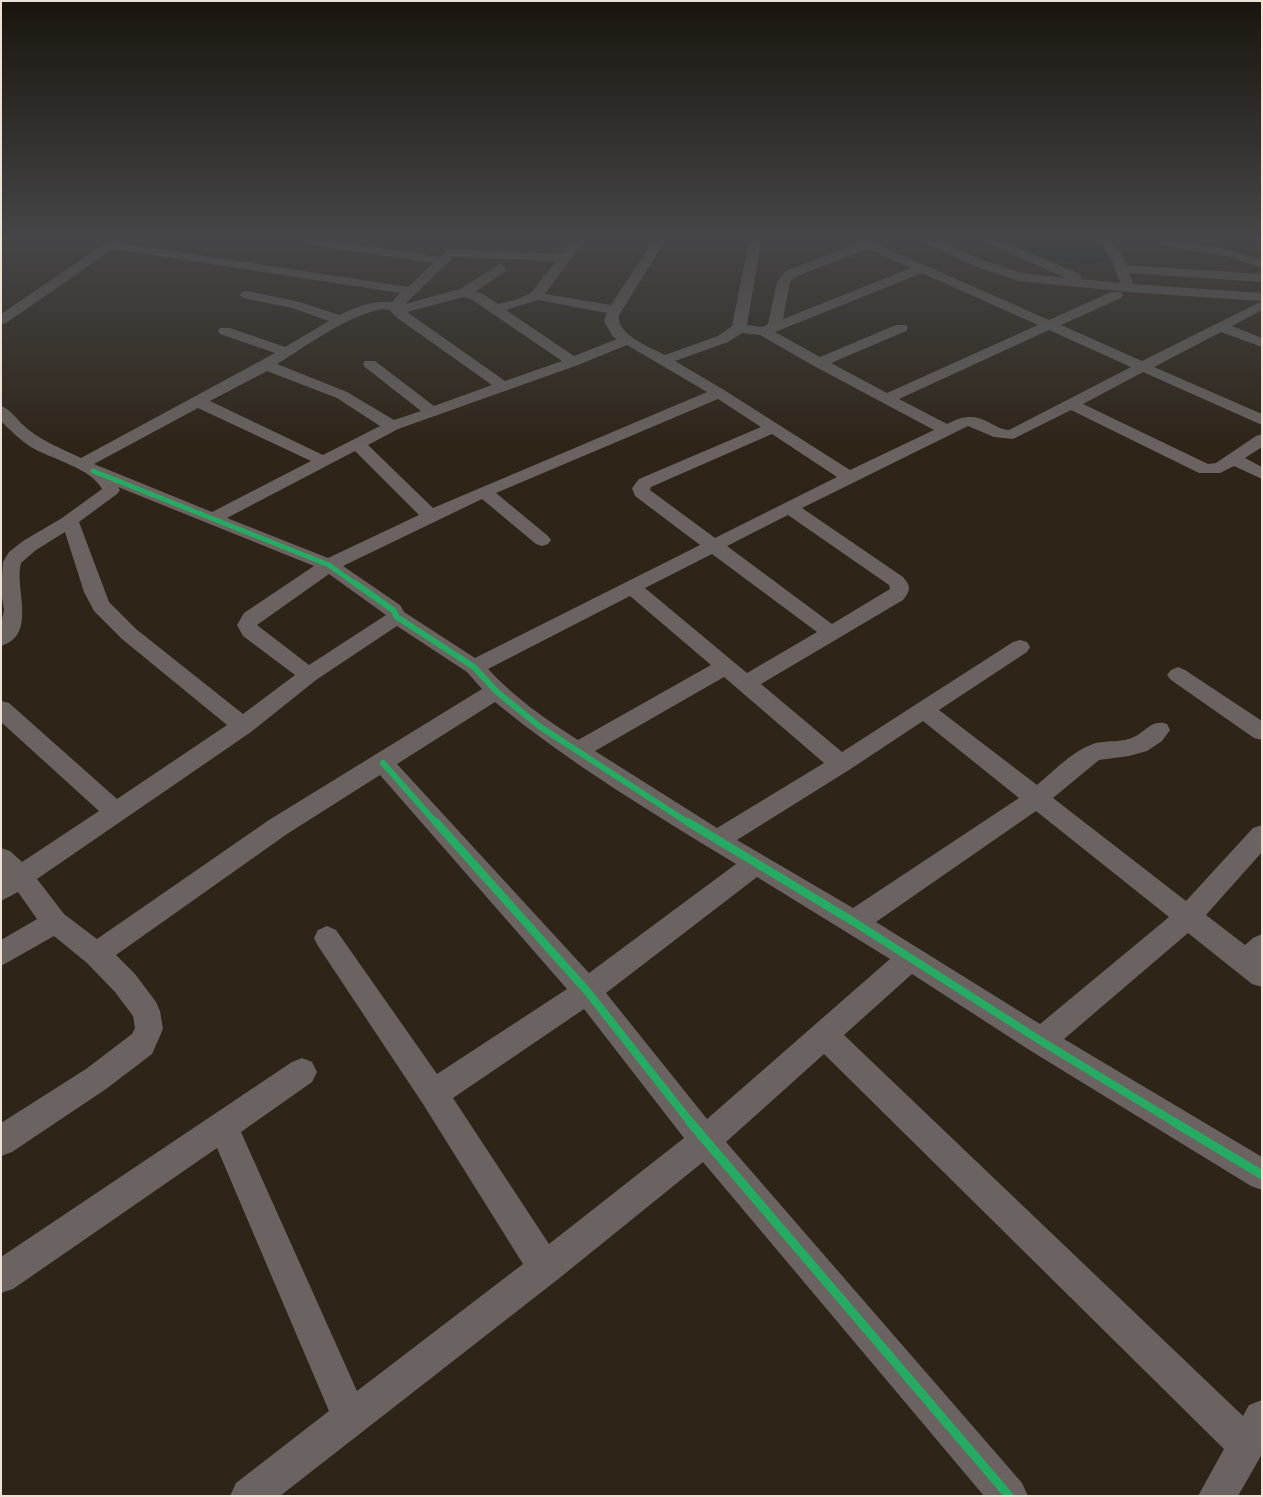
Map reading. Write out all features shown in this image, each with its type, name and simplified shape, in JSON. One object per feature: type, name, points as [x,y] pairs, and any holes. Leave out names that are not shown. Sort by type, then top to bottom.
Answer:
[{"type":"street","points":[[1,320],[14,311]]},
{"type":"street","points":[[313,311],[340,320]]},
{"type":"street","points":[[86,468],[266,365],[340,320],[361,311]]},
{"type":"street","points":[[399,311],[503,386]]},
{"type":"street","points":[[497,311],[573,362]]},
{"type":"street","points":[[615,311],[611,321],[618,334],[665,360],[849,478]]},
{"type":"street","points":[[739,328],[742,311]]},
{"type":"street","points":[[770,328],[775,311]]},
{"type":"street","points":[[665,360],[723,339],[739,328],[770,328],[814,311]]},
{"type":"street","points":[[1016,311],[1262,420]]},
{"type":"street","points":[[886,399],[1081,311]]},
{"type":"street","points":[[474,667],[789,507],[947,430],[969,421],[999,434],[1007,435],[1072,405],[1251,311]]},
{"type":"street","points":[[1221,326],[1262,343]]},
{"type":"street","points":[[770,328],[819,363],[947,430]]},
{"type":"street","points":[[819,363],[901,328]]},
{"type":"street","points":[[225,331],[286,352]]},
{"type":"street","points":[[212,519],[392,426],[573,362],[627,340]]},
{"type":"street","points":[[370,364],[431,411]]},
{"type":"street","points":[[266,365],[342,395],[392,426]]},
{"type":"street","points":[[309,674],[250,631],[246,625],[251,618],[329,565],[431,516],[719,394]]},
{"type":"street","points":[[199,402],[323,461]]},
{"type":"street","points":[[1072,405],[1205,469],[1220,468],[1262,439]]},
{"type":"street","points":[[1,411],[36,443],[86,468],[329,565],[393,610],[397,617],[474,667],[496,690],[539,726],[577,751],[717,840],[854,922],[1042,1041],[1262,1175]]},
{"type":"street","points":[[772,428],[645,483],[641,488],[644,496],[714,545],[831,633]]},
{"type":"street","points":[[357,444],[431,516]]},
{"type":"street","points":[[1234,459],[1262,474]]},
{"type":"street","points":[[1,638],[9,632],[14,620],[10,571],[16,556],[70,521],[112,490],[104,479],[86,468]]},
{"type":"street","points":[[484,492],[542,540]]},
{"type":"street","points":[[746,684],[896,595],[900,590],[900,586],[896,581],[789,507]]},
{"type":"street","points":[[70,521],[94,592],[101,606],[129,634],[243,726]]},
{"type":"street","points":[[632,587],[841,764]]},
{"type":"street","points":[[11,884],[115,811],[243,726],[309,674],[397,617]]},
{"type":"street","points":[[717,840],[841,764],[1020,647]]},
{"type":"street","points":[[577,751],[726,666]]},
{"type":"street","points":[[1178,675],[1262,732]]},
{"type":"street","points":[[96,954],[278,827],[383,763],[496,690]]},
{"type":"street","points":[[1,708],[115,811]]},
{"type":"street","points":[[924,710],[1188,917],[1256,961]]},
{"type":"street","points":[[854,922],[1037,798],[1091,754],[1099,750],[1134,747],[1149,740],[1159,730]]},
{"type":"street","points":[[383,763],[587,991],[705,1141],[1009,1496]]},
{"type":"street","points":[[1042,1041],[1188,917],[1262,835]]},
{"type":"street","points":[[1,858],[11,884],[96,954],[125,983],[146,1011],[149,1029],[142,1044],[96,1079],[1,1141]]},
{"type":"street","points":[[433,1094],[587,991],[756,863]]},
{"type":"street","points":[[1,954],[56,922]]},
{"type":"street","points":[[327,938],[433,1094],[545,1268]]},
{"type":"street","points":[[248,1496],[545,1268],[705,1141],[910,959]]},
{"type":"street","points":[[824,1035],[1254,1432],[1217,1496]]},
{"type":"street","points":[[1,1277],[302,1072]]},
{"type":"street","points":[[223,1127],[350,1417]]},
{"type":"cycle path","points":[[93,471],[329,565],[393,610],[397,617],[474,667],[496,691],[539,726],[667,810],[854,922],[1041,1041],[1262,1175]]},
{"type":"cycle path","points":[[383,763],[587,991],[705,1141],[1009,1496]]}]
